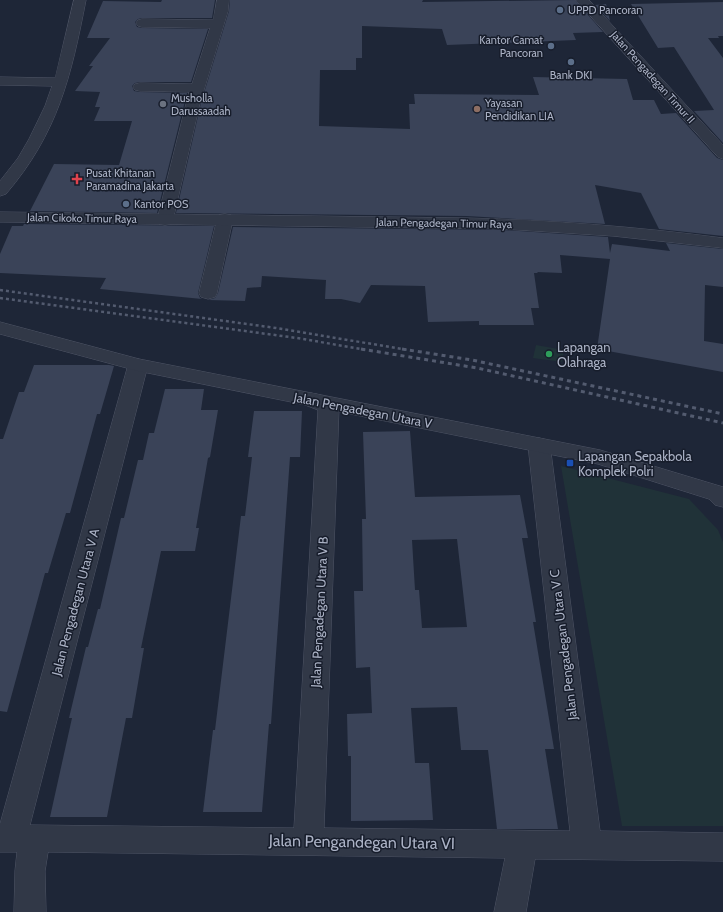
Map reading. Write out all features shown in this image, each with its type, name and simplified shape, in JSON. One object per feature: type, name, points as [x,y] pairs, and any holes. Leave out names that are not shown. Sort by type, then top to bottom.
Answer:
[{"type":"street","points":[[0,192],[37,140],[49,113],[74,28],[80,0]]},
{"type":"street","points":[[165,220],[193,103],[224,0]]},
{"type":"street","name":"Jalan Pengadegan Timur II","points":[[582,0],[723,154]]},
{"type":"street","points":[[142,23],[218,24]]},
{"type":"street","points":[[0,81],[59,82]]},
{"type":"street","points":[[140,87],[198,88]]},
{"type":"street","name":"Jalan Cikoko Timur Raya","points":[[0,217],[165,220]]},
{"type":"street","points":[[208,293],[225,219]]},
{"type":"street","name":"Jalan Pengadegan Timur Raya","points":[[165,220],[225,219],[506,223],[576,226],[723,243]]},
{"type":"street","name":"Jalan Pengadegan Utara V","points":[[0,328],[138,365],[600,457],[717,493],[723,499]]},
{"type":"street","name":"Jalan Pengadegan Utara V A","points":[[30,912],[30,871],[15,839],[138,365]]},
{"type":"street","name":"Jalan Pengadegan Utara V B","points":[[307,398],[329,407],[308,841]]},
{"type":"street","name":"Jalan Pengadegan Utara V C","points":[[539,445],[587,846]]},
{"type":"street","name":"Jalan Pengandegan Utara VI","points":[[15,839],[308,841],[723,847]]},
{"type":"street","points":[[510,912],[518,864],[526,844]]},
{"type":"shaded area","name":"Lapangan Olahraga","points":[[536,345],[564,350],[562,362],[533,358]]},
{"type":"shaded area","points":[[561,466],[689,499],[718,530],[723,542],[723,826],[622,826]]},
{"type":"building","points":[[162,0],[215,0],[212,18],[142,18],[135,22],[137,27],[142,28],[208,29],[191,82],[140,82],[135,83],[132,86],[134,91],[140,92],[187,93],[157,213],[30,211],[54,164],[119,165],[132,121],[94,121],[100,107],[95,107],[100,92],[75,91],[93,66],[89,66],[110,38],[87,38],[103,1],[161,2]]},
{"type":"building","points":[[230,0],[423,0],[422,2],[575,0],[603,32],[573,33],[576,40],[447,45],[442,29],[362,26],[362,58],[356,58],[356,70],[320,70],[319,126],[410,129],[409,104],[415,104],[414,94],[539,95],[533,77],[627,79],[633,100],[654,100],[661,114],[676,113],[717,158],[723,160],[723,236],[659,229],[641,193],[595,185],[605,224],[466,216],[176,213],[201,103],[229,11]]},
{"type":"building","points":[[723,2],[723,36],[718,36],[719,38],[708,38],[723,58],[723,143],[694,111],[714,110],[674,47],[658,48],[631,4]]},
{"type":"building","points":[[606,4],[610,21],[595,5]]},
{"type":"building","points":[[24,224],[214,226],[198,293],[202,299],[100,289],[106,278],[0,273],[0,254],[12,226],[23,226]]},
{"type":"building","points":[[233,227],[503,230],[608,237],[610,253],[612,244],[670,251],[666,243],[723,249],[723,287],[705,285],[704,341],[723,344],[723,372],[597,349],[610,259],[560,255],[562,273],[534,273],[539,308],[531,308],[534,325],[479,325],[479,321],[428,322],[425,286],[371,285],[360,303],[341,299],[325,299],[326,280],[262,276],[261,287],[247,288],[245,301],[208,300],[215,298],[218,293]]},
{"type":"building","points":[[34,365],[114,366],[100,414],[97,414],[70,513],[66,513],[48,573],[45,573],[7,712],[0,711],[0,439],[3,439],[19,392],[24,392]]},
{"type":"building","points":[[165,389],[204,389],[201,410],[218,410],[196,528],[199,528],[195,551],[161,551],[141,648],[144,648],[132,718],[126,718],[107,817],[50,817],[72,718],[69,718],[86,647],[88,647],[98,609],[100,609],[121,518],[124,518],[138,460],[143,460],[149,433],[154,433]]},
{"type":"building","points":[[254,411],[302,411],[300,457],[290,457],[271,724],[269,724],[262,812],[203,812],[213,730],[215,730],[241,516],[245,516],[252,457],[248,457]]},
{"type":"building","points":[[410,431],[415,497],[520,495],[528,538],[522,538],[536,622],[533,622],[554,749],[545,749],[558,829],[497,829],[488,750],[461,750],[457,707],[411,708],[415,763],[429,763],[433,820],[351,821],[351,756],[348,756],[347,714],[372,713],[370,667],[356,668],[354,591],[363,591],[362,519],[366,519],[363,432]],"holes":[[[457,539],[467,627],[422,628],[419,590],[415,590],[412,540]]]},
{"type":"railway","points":[[0,290],[276,328],[402,349]]},
{"type":"railway","points":[[0,298],[297,338],[365,350]]},
{"type":"railway","points":[[402,349],[472,360],[723,414]]},
{"type":"railway","points":[[402,349],[408,350]]},
{"type":"railway","points":[[365,350],[477,368],[723,423]]},
{"type":"place","name":"UPPD Pancoran","points":[[560,10]]},
{"type":"place","name":"Kantor Camat Pancoran","points":[[551,46]]},
{"type":"place","name":"Bank DKI","points":[[571,62]]},
{"type":"place","name":"Musholla Darussaadah","points":[[163,104]]},
{"type":"place","name":"Yayasan Pendidikan LIA","points":[[477,109]]},
{"type":"place","name":"Pusat Khitanan Paramadina Jakarta","points":[[77,179]]},
{"type":"place","name":"Kantor POS","points":[[126,204]]},
{"type":"place","name":"Lapangan Olahraga","points":[[549,354]]},
{"type":"place","name":"Lapangan Sepakbola Komplek Polri","points":[[570,463]]}]
